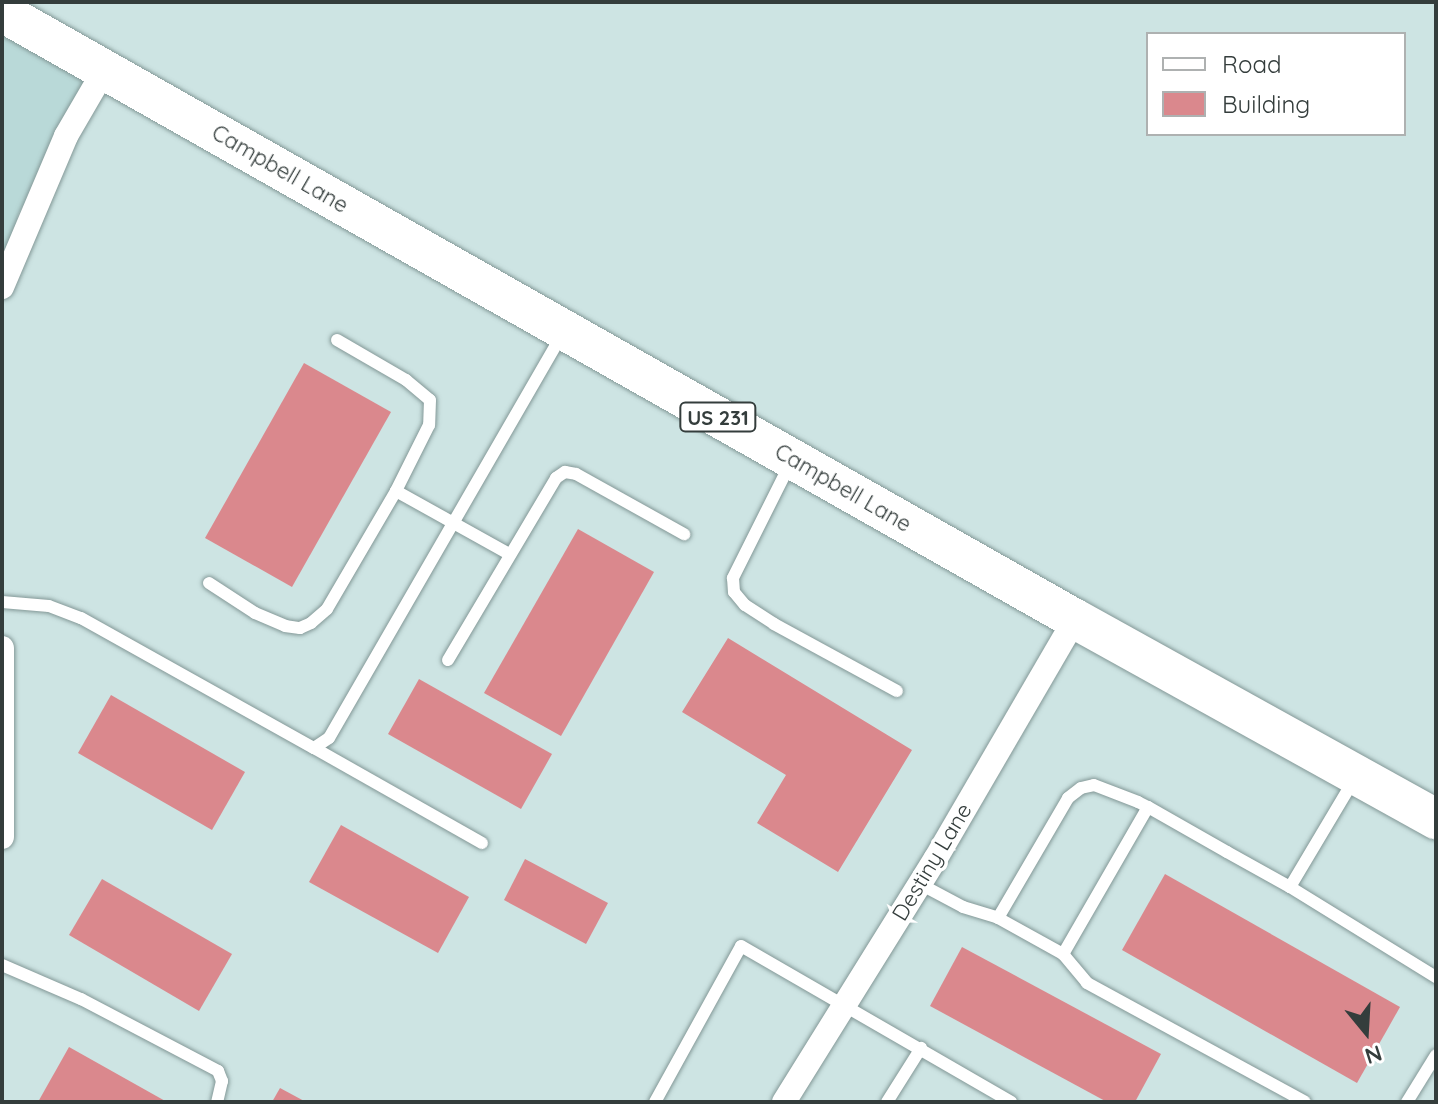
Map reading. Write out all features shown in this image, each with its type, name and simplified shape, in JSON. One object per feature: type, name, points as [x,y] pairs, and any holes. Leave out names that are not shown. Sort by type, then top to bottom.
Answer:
[{"type":"main road","name":"Campbell Lane","points":[[2,12],[1075,619],[1436,819]]},
{"type":"street","points":[[2,287],[66,136],[105,69]]},
{"type":"street","name":"Destiny Lane","points":[[784,1102],[920,884],[1075,619]]},
{"type":"street","points":[[2,837],[3,661]]},
{"type":"lane","points":[[314,748],[329,738],[564,330]]},
{"type":"lane","points":[[209,583],[255,613],[285,626],[300,628],[311,623],[327,609],[396,491],[429,425],[430,400],[406,380],[337,340]]},
{"type":"lane","points":[[792,459],[733,578],[734,592],[745,605],[774,624],[897,691]]},
{"type":"lane","points":[[448,660],[556,478],[565,472],[576,474],[684,534]]},
{"type":"lane","points":[[396,491],[509,554]]},
{"type":"lane","points":[[2,602],[49,606],[81,618],[482,843]]},
{"type":"lane","points":[[1290,887],[1357,775]]},
{"type":"lane","points":[[998,918],[1068,798],[1081,788],[1094,785],[1112,789],[1148,807],[1290,887],[1436,977]]},
{"type":"lane","points":[[1063,954],[1148,807]]},
{"type":"lane","points":[[920,884],[963,907],[998,918],[1063,954],[1087,983],[1305,1102]]},
{"type":"lane","points":[[655,1102],[741,946],[1011,1102]]},
{"type":"lane","points":[[2,965],[81,999],[218,1071],[222,1094],[217,1102]]},
{"type":"lane","points":[[887,1102],[921,1048]]},
{"type":"lane","points":[[1407,1102],[1436,1055]]},
{"type":"shaded area","points":[[2,12],[105,69],[18,214],[2,289]]},
{"type":"building","points":[[304,363],[391,412],[292,587],[205,538]]},
{"type":"building","points":[[578,529],[654,572],[561,736],[484,693]]},
{"type":"building","points":[[728,638],[912,750],[838,872],[757,823],[786,775],[682,712]]},
{"type":"building","points":[[419,679],[552,754],[521,809],[388,734]]},
{"type":"building","points":[[111,695],[245,772],[212,830],[78,753]]},
{"type":"building","points":[[341,825],[469,897],[438,953],[309,882]]},
{"type":"building","points":[[525,859],[608,903],[586,944],[504,900]]},
{"type":"building","points":[[1165,874],[1400,1007],[1357,1083],[1122,950]]},
{"type":"building","points":[[102,879],[232,954],[199,1011],[69,935]]},
{"type":"building","points":[[962,947],[1161,1054],[1135,1102],[1107,1102],[930,1006]]},
{"type":"building","points":[[69,1047],[167,1102],[38,1102]]},
{"type":"building","points":[[280,1088],[306,1102],[272,1102]]}]
